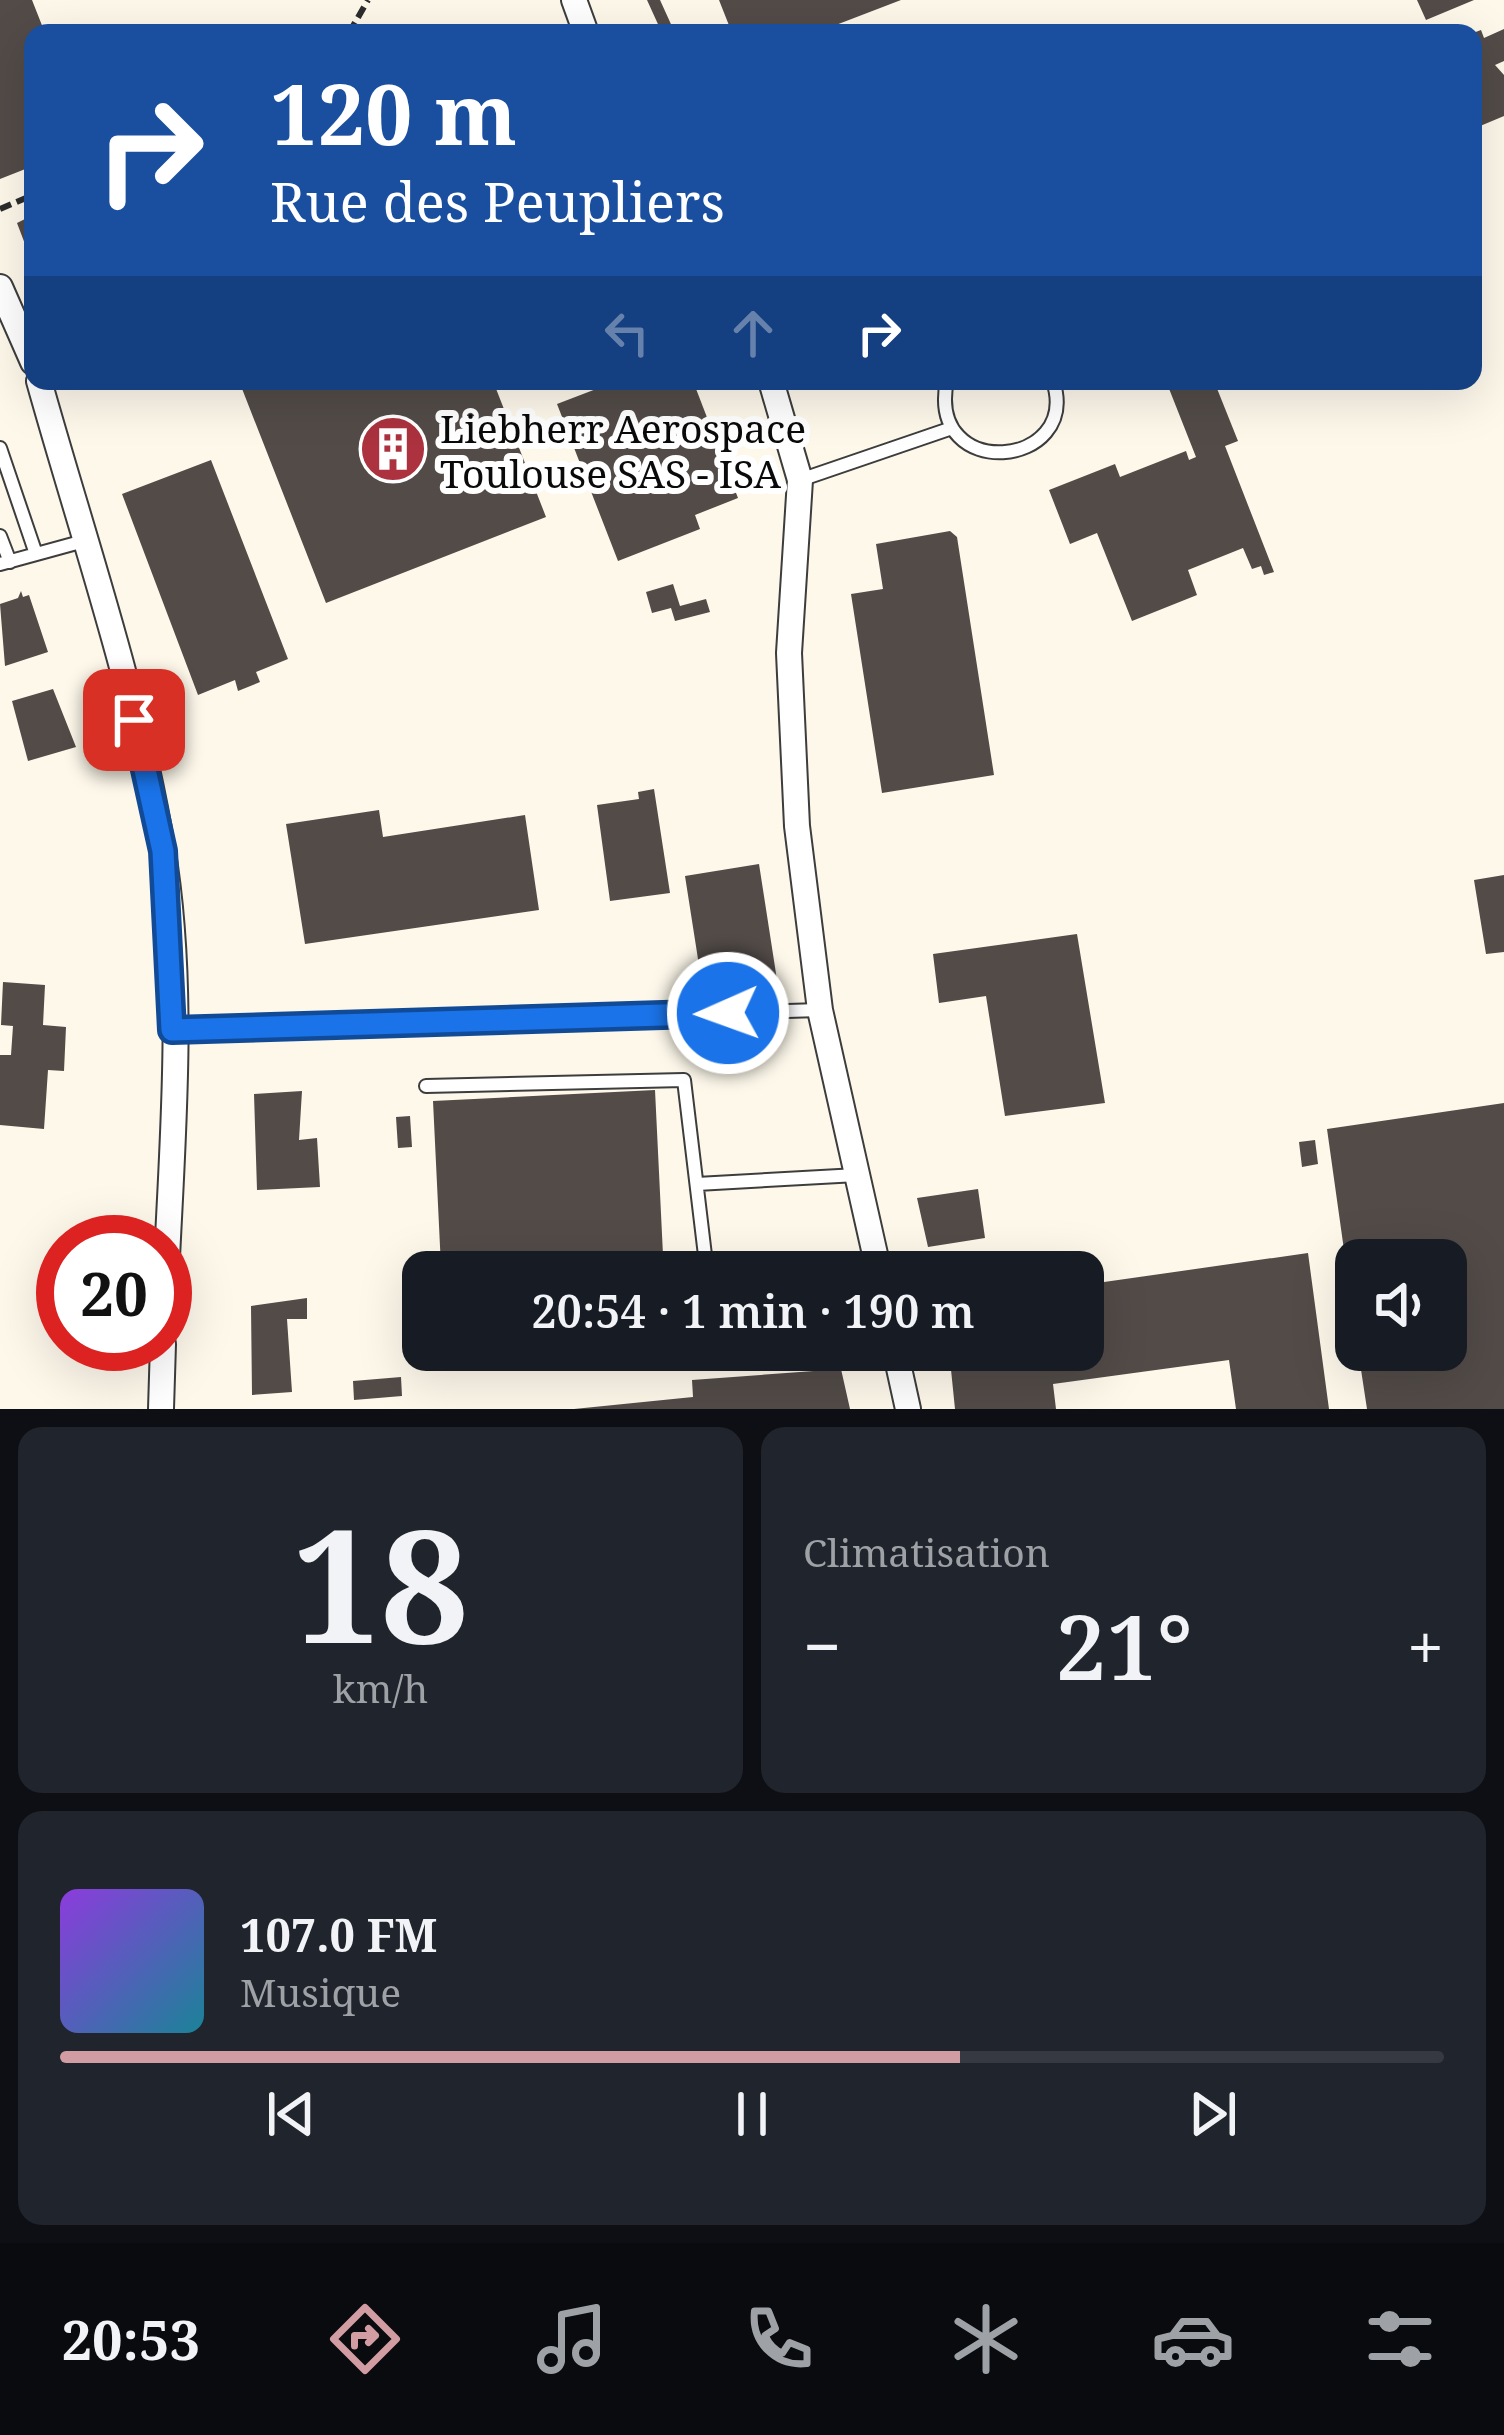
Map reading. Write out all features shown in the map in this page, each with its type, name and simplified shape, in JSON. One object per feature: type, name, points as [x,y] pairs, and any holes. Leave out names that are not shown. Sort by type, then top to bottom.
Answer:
[{"type":"street","points":[[0,287],[24,342]]},
{"type":"street","points":[[42,390],[146,765],[163,851],[172,1030],[167,1215]]},
{"type":"street","points":[[774,390],[800,480],[789,653],[797,826],[820,1010],[874,1251]]},
{"type":"street","points":[[161,1409],[163,1371]]},
{"type":"street","points":[[900,1371],[908,1409]]},
{"type":"lane","points":[[945,390],[952,428],[965,442],[988,453],[1008,454],[1031,446],[1055,413],[1054,390]]},
{"type":"lane","points":[[800,480],[952,428]]},
{"type":"lane","points":[[0,448],[36,554]]},
{"type":"lane","points":[[0,536],[5,563],[84,541]]},
{"type":"lane","points":[[172,1030],[820,1010]]},
{"type":"lane","points":[[426,1087],[684,1079],[705,1251]]},
{"type":"lane","points":[[697,1184],[858,1175]]},
{"type":"building","points":[[0,0],[32,0],[41,24],[24,24],[24,170],[0,179]]},
{"type":"building","points":[[647,0],[660,0],[671,24],[658,24]]},
{"type":"building","points":[[719,0],[901,0],[838,24],[728,24]]},
{"type":"building","points":[[1417,0],[1474,0],[1426,20]]},
{"type":"building","points":[[1504,29],[1504,61],[1495,65],[1504,75],[1504,116],[1482,125],[1482,33],[1484,38]]},
{"type":"building","name":"Liebherr Aerospace Toulouse SAS - ISA","points":[[243,390],[497,390],[546,517],[326,603]]},
{"type":"building","points":[[594,390],[696,390],[738,498],[695,515],[700,529],[618,561],[557,404]]},
{"type":"building","points":[[1170,390],[1218,390],[1238,441],[1225,446],[1274,572],[1264,575],[1261,566],[1252,569],[1243,548],[1188,570],[1197,595],[1132,621],[1097,533],[1070,544],[1049,490],[1115,464],[1120,477],[1186,451],[1189,460],[1196,457]]},
{"type":"building","points":[[211,460],[288,659],[256,672],[260,682],[238,691],[235,680],[198,695],[122,494]]},
{"type":"building","points":[[950,531],[957,537],[994,775],[882,793],[851,594],[883,589],[876,544]]},
{"type":"building","points":[[673,584],[680,606],[706,599],[710,612],[675,621],[671,608],[652,613],[646,592]]},
{"type":"building","points":[[21,591],[23,597],[29,595],[48,652],[5,666],[0,604],[18,598]]},
{"type":"building","points":[[53,689],[76,747],[28,761],[12,701]]},
{"type":"building","points":[[654,789],[670,893],[610,901],[597,805],[639,799],[638,792]]},
{"type":"building","points":[[379,810],[383,837],[525,815],[539,910],[305,944],[286,824]]},
{"type":"building","points":[[759,864],[777,980],[703,991],[685,876]]},
{"type":"building","points":[[1504,875],[1504,952],[1486,954],[1474,880]]},
{"type":"building","points":[[1077,934],[1105,1103],[1005,1116],[986,996],[939,1003],[933,954]]},
{"type":"building","points":[[3,982],[45,985],[43,1025],[66,1027],[64,1071],[48,1070],[44,1129],[0,1125],[0,1055],[11,1055],[13,1026],[1,1025]]},
{"type":"building","points":[[655,1090],[663,1251],[440,1251],[433,1101]]},
{"type":"building","points":[[302,1091],[299,1140],[317,1138],[320,1187],[257,1190],[254,1094]]},
{"type":"building","points":[[1504,1103],[1504,1409],[1367,1409],[1361,1371],[1467,1371],[1467,1239],[1342,1239],[1327,1129]]},
{"type":"building","points":[[410,1116],[412,1147],[398,1148],[396,1117]]},
{"type":"building","points":[[1315,1140],[1318,1164],[1302,1167],[1299,1142]]},
{"type":"building","points":[[978,1189],[985,1238],[928,1247],[917,1198]]},
{"type":"building","points":[[1308,1253],[1329,1409],[1236,1409],[1229,1360],[1053,1384],[1056,1409],[955,1409],[951,1371],[1104,1371],[1104,1282]]},
{"type":"building","points":[[307,1298],[307,1319],[287,1319],[292,1392],[252,1395],[251,1306]]},
{"type":"building","points":[[841,1371],[850,1409],[574,1409],[693,1397],[692,1380]]},
{"type":"building","points":[[401,1377],[402,1396],[354,1400],[353,1381]]},
{"type":"place","name":"Liebherr Aerospace Toulouse SAS - ISA","points":[[393,449]]},
{"type":"route","points":[[134,720],[163,851],[172,1030],[728,1013]]}]
